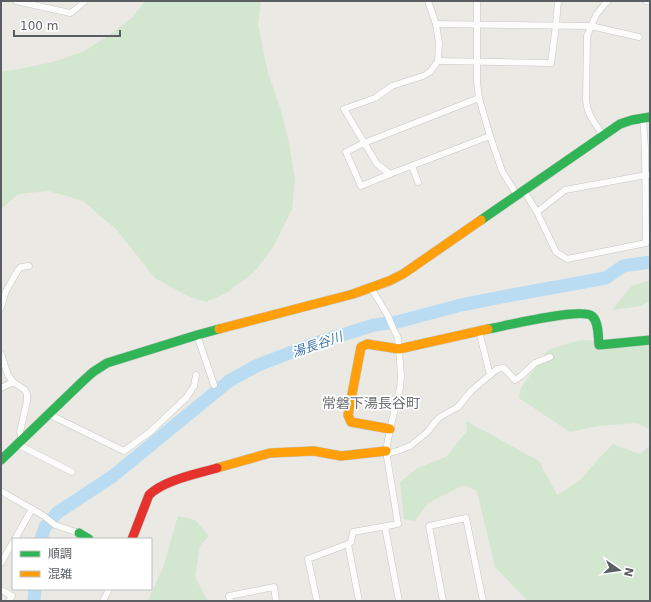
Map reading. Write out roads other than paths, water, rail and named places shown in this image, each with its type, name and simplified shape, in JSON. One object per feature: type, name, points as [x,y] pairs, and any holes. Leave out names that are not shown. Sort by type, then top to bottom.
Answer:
[{"type":"street","points":[[16,1],[70,12],[80,7],[85,1]]},
{"type":"street","points":[[390,174],[377,164],[344,109],[375,98],[392,86],[423,76],[430,72],[438,62],[439,43],[436,24],[428,1]]},
{"type":"street","points":[[1,460],[83,381],[107,363],[197,335],[371,288],[401,275],[521,193],[620,124],[646,117],[645,147],[648,175],[646,243],[567,259],[556,252],[537,212],[521,193],[502,171],[490,136],[479,98],[477,82],[477,1]]},
{"type":"street","points":[[438,62],[551,63],[558,1]]},
{"type":"street","points":[[604,135],[587,109],[586,100],[588,36],[596,15],[608,1]]},
{"type":"street","points":[[646,1],[650,2]]},
{"type":"street","points":[[436,24],[591,26],[594,28],[639,36]]},
{"type":"street","points":[[479,98],[364,143],[346,152],[362,186],[490,136]]},
{"type":"street","points":[[412,166],[418,182]]},
{"type":"street","points":[[537,212],[565,190],[648,175]]},
{"type":"street","points":[[1,307],[6,291],[18,270],[21,267],[29,266]]},
{"type":"street","points":[[317,601],[308,559],[348,544],[351,542],[354,532],[398,524],[387,453],[390,429],[400,388],[401,376],[398,338],[388,316],[371,288]]},
{"type":"street","points":[[390,429],[351,422],[349,419],[348,414],[361,347],[364,344],[399,350],[479,331],[557,315],[583,313],[590,314],[594,318],[597,325],[599,345],[650,340]]},
{"type":"street","points":[[479,331],[490,375]]},
{"type":"street","points":[[197,335],[214,385]]},
{"type":"street","points":[[1,354],[8,375],[13,382],[25,390],[27,394],[19,441]]},
{"type":"street","points":[[132,538],[149,495],[154,490],[167,483],[270,453],[314,451],[341,456],[387,453],[405,448],[425,434],[440,417],[458,408],[471,391],[497,369],[504,368],[515,380],[535,363],[550,357]]},
{"type":"street","points":[[48,414],[124,451],[150,432],[186,398],[194,386],[196,376]]},
{"type":"street","points":[[1,388],[13,382]]},
{"type":"street","points":[[19,441],[72,472]]},
{"type":"street","points":[[1,491],[44,516],[55,525],[78,533],[87,538]]},
{"type":"street","points":[[16,538],[32,509]]},
{"type":"street","points":[[443,601],[429,526],[466,518],[483,601]]},
{"type":"street","points":[[385,527],[399,601]]},
{"type":"street","points":[[1,564],[12,544]]},
{"type":"street","points":[[348,544],[360,601]]},
{"type":"street","points":[[230,601],[229,596],[274,587],[276,601]]},
{"type":"street","points":[[1,590],[12,596],[9,601]]},
{"type":"street","points":[[103,601],[108,590]]},
{"type":"waterway","name":"湯長谷川","points":[[41,538],[45,527],[57,513],[113,476],[229,381],[256,366],[310,345],[374,325],[397,322],[461,305],[606,278],[623,266],[650,262]]},
{"type":"waterway","name":"湯長谷川","points":[[34,601],[35,590]]},
{"type":"district","name":"常磐下湯長谷町","points":[[371,403]]}]
